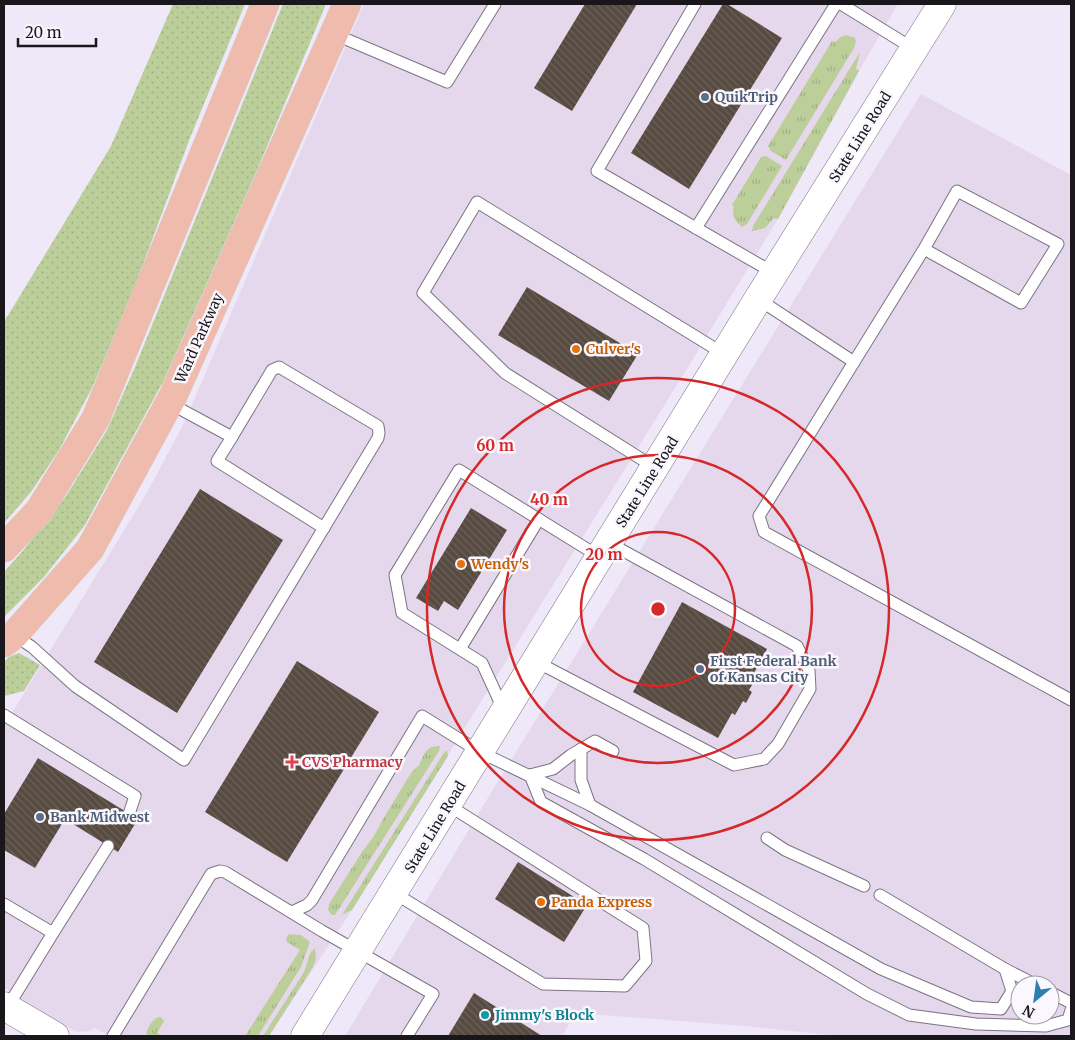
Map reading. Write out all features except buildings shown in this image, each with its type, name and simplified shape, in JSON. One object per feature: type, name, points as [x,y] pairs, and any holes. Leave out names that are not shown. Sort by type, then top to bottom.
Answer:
[{"type":"main road","points":[[4,548],[39,511],[96,418],[265,4]]},
{"type":"main road","name":"Ward Parkway","points":[[9,639],[90,549],[170,403],[347,4]]},
{"type":"main road","name":"State Line Road","points":[[305,1036],[656,468],[758,299],[942,4]]},
{"type":"main road","points":[[5,1007],[55,1036]]},
{"type":"lane","points":[[334,34],[447,82],[495,4]]},
{"type":"lane","points":[[695,4],[597,171],[775,274]]},
{"type":"lane","points":[[696,228],[836,4]]},
{"type":"lane","points":[[840,4],[914,49]]},
{"type":"lane","points":[[924,249],[1021,303],[1058,244],[957,191],[924,249],[759,516],[764,532],[1071,700]]},
{"type":"lane","points":[[656,468],[505,373],[423,293],[477,202],[725,355]]},
{"type":"lane","points":[[758,299],[854,362]]},
{"type":"lane","points":[[9,639],[32,647],[75,686],[184,760],[324,528],[359,470],[378,438],[378,426],[279,367],[272,370],[217,461],[324,528]]},
{"type":"lane","points":[[170,403],[232,437]]},
{"type":"lane","points":[[504,712],[482,663],[402,613],[395,575],[459,470],[539,519],[797,646],[809,670],[810,688],[778,744],[764,759],[734,765],[535,661]]},
{"type":"lane","points":[[460,649],[539,519]]},
{"type":"lane","points":[[4,715],[135,796],[130,814]]},
{"type":"lane","points":[[292,912],[301,909],[312,900],[422,716],[480,752],[590,805],[881,969],[971,1007],[1002,1009],[1012,991],[1005,969]]},
{"type":"lane","points":[[530,775],[554,769],[595,741],[613,751]]},
{"type":"lane","points":[[581,749],[581,780],[590,805]]},
{"type":"lane","points":[[530,775],[541,802],[644,859],[867,994],[909,1014],[976,1024],[1046,1026],[1068,1020],[1071,1010]]},
{"type":"lane","points":[[394,893],[543,984],[625,986],[646,961],[643,928],[448,805]]},
{"type":"lane","points":[[768,838],[785,850],[864,886]]},
{"type":"lane","points":[[5,1007],[108,846]]},
{"type":"lane","points":[[113,1036],[211,874],[215,871],[225,872],[358,952],[433,994],[407,1036]]},
{"type":"lane","points":[[880,895],[1017,975]]},
{"type":"lane","points":[[4,904],[53,933]]},
{"type":"lane","points":[[1060,998],[1071,1004]]},
{"type":"shaded area","points":[[364,4],[898,4],[778,219],[688,367],[352,910],[269,1036],[109,1036],[95,1028],[89,1031],[77,1032],[62,1025],[4,988],[4,726],[148,491],[184,423]]},
{"type":"shaded area","points":[[921,94],[1071,175],[1071,1036],[840,1036],[745,1026],[576,1013],[562,1036],[345,1036],[489,796]]},
{"type":"green space","points":[[173,4],[245,4],[190,138],[132,294],[92,388],[59,450],[31,492],[4,523],[4,322],[111,146]]},
{"type":"green space","points":[[283,4],[326,4],[256,173],[164,380],[85,525],[44,577],[4,617],[4,572],[66,496],[107,430],[135,367]]},
{"type":"green space","points":[[846,35],[855,38],[854,48],[786,160],[771,151],[768,146],[832,41],[836,42],[839,38]]},
{"type":"green space","points":[[860,52],[856,69],[859,71],[778,219],[774,218],[765,228],[752,231],[753,226]]},
{"type":"green space","points":[[766,156],[782,166],[747,224],[742,227],[734,218],[734,207],[732,205],[761,157]]},
{"type":"green space","points":[[19,653],[40,665],[24,691],[4,696],[4,662],[9,657]]},
{"type":"green space","points":[[440,746],[439,751],[335,915],[332,915],[328,910],[329,904],[374,836],[411,773],[419,765],[425,752],[431,747]]},
{"type":"green space","points":[[447,750],[448,756],[352,910],[342,915],[443,754]]},
{"type":"green space","points":[[289,934],[301,935],[310,942],[301,967],[258,1036],[245,1036],[300,950],[287,942],[286,939]]},
{"type":"green space","points":[[315,948],[316,958],[313,967],[269,1036],[263,1036],[304,972],[311,952]]},
{"type":"green space","points":[[158,1017],[161,1017],[164,1021],[157,1033],[162,1036],[146,1036],[150,1025]]},
{"type":"place","name":"QuikTrip","points":[[705,97]]},
{"type":"place","name":"Culver's","points":[[576,349]]},
{"type":"place","name":"Wendy's","points":[[461,564]]},
{"type":"place","name":"First Federal Bank of Kansas City","points":[[700,669]]},
{"type":"place","name":"CVS Pharmacy","points":[[292,762]]},
{"type":"place","name":"Bank Midwest","points":[[40,817]]},
{"type":"place","name":"Panda Express","points":[[541,902]]},
{"type":"place","name":"Jimmy's Block","points":[[485,1015]]}]
